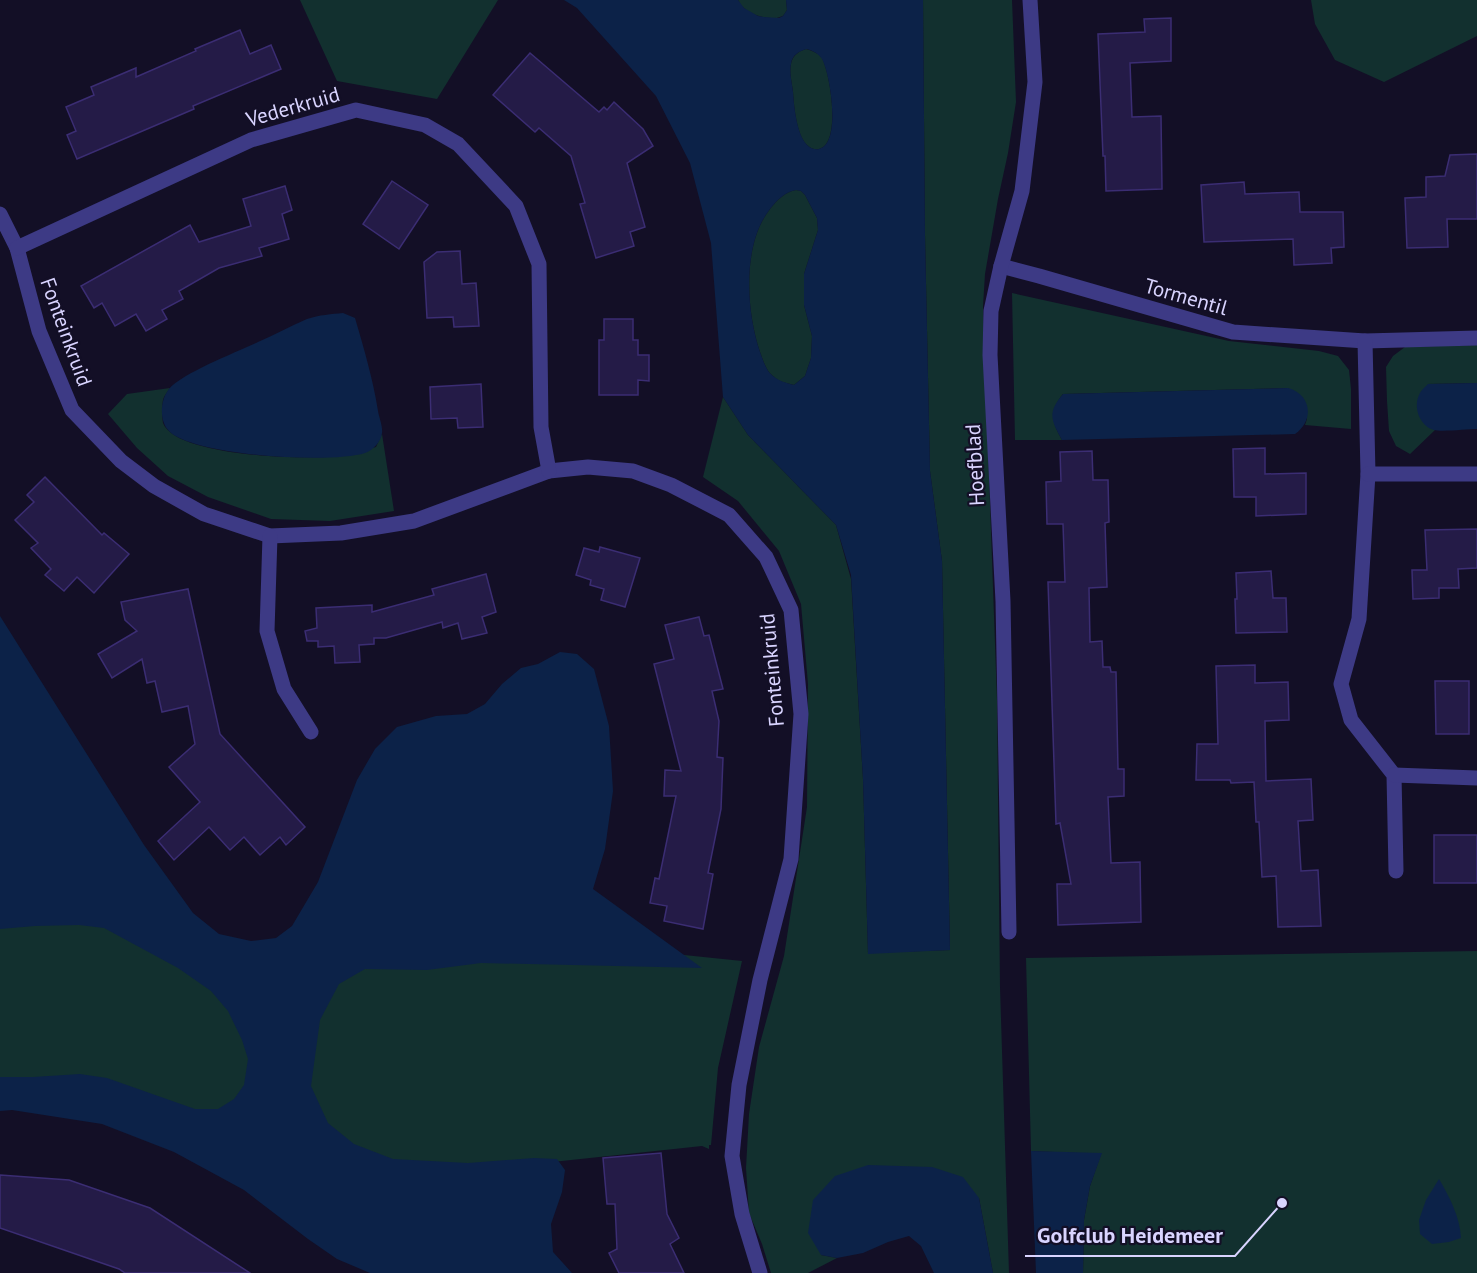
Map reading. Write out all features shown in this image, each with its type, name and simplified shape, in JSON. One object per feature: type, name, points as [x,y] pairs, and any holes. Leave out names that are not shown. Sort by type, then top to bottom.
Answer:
[{"type":"street","name":"Hoefblad","points":[[1009,932],[1003,602],[990,355],[991,311],[1000,266],[1022,191],[1035,82],[1030,0]]},
{"type":"street","name":"Vederkruid","points":[[16,248],[251,140],[356,110],[425,125],[458,144],[516,206],[539,264],[541,427],[549,471]]},
{"type":"street","name":"Fonteinkruid","points":[[0,214],[16,248],[39,331],[72,410],[122,461],[154,486],[204,514],[270,536],[341,533],[414,521],[549,471],[588,468],[633,471],[671,485],[729,515],[766,556],[791,610],[801,714],[791,859],[760,980],[739,1085],[732,1156],[742,1214],[760,1273]]},
{"type":"street","name":"Tormentil","points":[[1000,266],[1233,332],[1365,341],[1477,338]]},
{"type":"street","points":[[1365,341],[1368,474],[1359,620],[1341,684],[1351,720],[1394,775],[1396,871]]},
{"type":"street","points":[[1368,474],[1477,474]]},
{"type":"street","points":[[270,536],[267,631],[284,689],[311,732]]},
{"type":"street","points":[[1394,775],[1477,778]]},
{"type":"green space","points":[[300,0],[498,0],[437,99],[337,81]]},
{"type":"green space","points":[[738,0],[786,0],[787,10],[781,17],[766,18],[747,11]]},
{"type":"green space","points":[[923,0],[1012,0],[1016,102],[985,274],[983,306],[997,700],[1000,987],[1009,1273],[993,1273],[979,1198],[821,1255],[837,1258],[808,1273],[771,1273],[749,1213],[746,1168],[749,1114],[759,1047],[784,956],[807,807],[808,684],[801,604],[779,551],[738,501],[703,477],[723,397],[748,435],[836,525],[851,579],[863,779],[868,953],[950,950],[942,561],[930,471]]},
{"type":"green space","points":[[1311,0],[1477,0],[1477,36],[1384,82],[1335,60],[1315,24]]},
{"type":"green space","points":[[806,49],[822,58],[831,92],[830,135],[826,144],[819,149],[806,144],[801,136],[794,107],[791,64],[796,54]]},
{"type":"green space","points":[[796,190],[805,195],[817,218],[818,230],[804,274],[804,305],[812,336],[811,358],[805,376],[794,385],[775,378],[768,371],[764,362],[755,336],[749,278],[755,240],[761,224],[778,200]]},
{"type":"green space","points":[[1012,293],[1229,341],[1319,351],[1338,356],[1349,370],[1351,429],[1305,425],[1307,419],[1288,388],[1063,394],[1054,411],[1054,422],[1062,440],[1015,440]]},
{"type":"green space","points":[[1477,345],[1477,383],[1428,384],[1427,425],[1435,430],[1410,454],[1396,446],[1389,431],[1387,401],[1386,367],[1393,356],[1405,347]]},
{"type":"green space","points":[[170,388],[163,400],[163,423],[173,434],[192,443],[216,449],[273,456],[340,456],[376,447],[382,434],[394,511],[330,521],[271,519],[208,497],[168,476],[137,448],[108,414],[127,394]]},
{"type":"green space","points":[[0,904],[120,907],[282,982],[376,923],[742,961],[718,1068],[711,1145],[709,1149],[702,1146],[477,1170],[336,1194],[82,1095],[0,1097]]},
{"type":"green space","points":[[1477,951],[1477,1273],[1083,1273],[1084,1220],[1090,1186],[1101,1154],[1031,1151],[1026,958]]},
{"type":"water","points":[[564,0],[738,0],[744,8],[758,16],[779,18],[787,10],[786,0],[923,0],[930,471],[942,561],[950,950],[868,954],[863,779],[851,575],[836,525],[748,435],[723,397],[711,243],[690,163],[656,96],[577,8]],"holes":[[[807,49],[815,52],[822,59],[831,92],[830,135],[826,144],[819,149],[806,144],[801,136],[794,107],[790,74],[793,58]],[[796,190],[805,195],[817,218],[818,230],[804,274],[804,305],[812,336],[811,358],[805,376],[794,385],[773,376],[764,362],[755,336],[749,278],[755,240],[761,224],[778,200]]]},
{"type":"water","points":[[343,313],[355,318],[371,376],[382,433],[380,440],[371,450],[348,456],[324,458],[264,456],[205,447],[183,440],[166,427],[162,416],[164,399],[169,389],[185,376],[307,319]]},
{"type":"water","points":[[1477,383],[1477,429],[1434,430],[1422,421],[1417,411],[1417,400],[1428,384]]},
{"type":"water","points":[[1288,388],[1302,396],[1308,408],[1306,422],[1295,434],[1062,440],[1052,417],[1055,406],[1063,394]]},
{"type":"water","points":[[0,616],[144,845],[193,913],[219,934],[251,941],[276,938],[292,926],[318,882],[357,780],[375,749],[397,727],[436,716],[467,714],[485,704],[502,684],[521,668],[538,664],[560,652],[577,654],[594,669],[609,726],[613,791],[605,849],[593,889],[702,968],[481,963],[427,970],[365,969],[339,984],[320,1020],[311,1086],[328,1123],[354,1144],[393,1159],[468,1163],[534,1158],[557,1159],[565,1170],[562,1192],[551,1224],[553,1252],[572,1273],[370,1273],[337,1259],[244,1190],[174,1152],[102,1124],[12,1110],[0,1111],[0,1077],[80,1074],[107,1078],[195,1109],[218,1109],[234,1099],[244,1085],[248,1059],[228,1011],[211,991],[178,968],[104,928],[79,925],[0,929]]},
{"type":"water","points":[[1031,1151],[1102,1153],[1090,1186],[1084,1220],[1083,1273],[1036,1273]]},
{"type":"water","points":[[868,1165],[932,1167],[963,1177],[979,1198],[993,1273],[934,1273],[921,1246],[909,1236],[863,1253],[837,1258],[821,1255],[808,1233],[813,1200],[835,1176]]},
{"type":"water","points":[[1439,1179],[1456,1215],[1461,1238],[1432,1244],[1420,1234],[1419,1220],[1426,1200]]},
{"type":"building","points":[[1171,18],[1171,61],[1130,63],[1132,117],[1161,116],[1162,189],[1106,191],[1098,34],[1145,32],[1144,19]]},
{"type":"building","points":[[240,30],[250,54],[271,45],[281,69],[77,159],[67,135],[76,131],[66,107],[94,95],[91,87],[136,68],[136,77]]},
{"type":"building","points":[[530,53],[599,112],[604,107],[607,110],[614,102],[643,129],[653,146],[627,163],[645,227],[630,232],[634,246],[596,258],[580,204],[585,203],[571,156],[539,128],[535,132],[493,95]]},
{"type":"building","points":[[1477,154],[1477,219],[1447,219],[1448,247],[1407,248],[1405,198],[1426,197],[1426,177],[1445,176],[1450,155]]},
{"type":"building","points":[[392,181],[428,205],[399,249],[363,224]]},
{"type":"building","points":[[1244,182],[1245,194],[1299,192],[1300,212],[1343,212],[1344,247],[1331,248],[1332,263],[1294,265],[1293,239],[1204,242],[1201,185]]},
{"type":"building","points":[[285,186],[292,210],[282,214],[289,239],[259,248],[262,256],[219,268],[179,291],[183,299],[162,310],[167,319],[146,331],[136,314],[115,326],[102,303],[94,308],[81,286],[190,225],[199,242],[251,226],[243,199]]},
{"type":"building","points":[[460,251],[462,284],[476,283],[479,326],[454,327],[453,317],[427,318],[424,262],[437,252]]},
{"type":"building","points":[[604,319],[633,319],[633,340],[638,340],[638,355],[649,355],[649,381],[638,380],[638,395],[599,395],[599,340],[604,340]]},
{"type":"building","points":[[481,384],[483,427],[458,428],[457,418],[431,419],[430,387]]},
{"type":"building","points":[[1265,448],[1265,474],[1306,473],[1306,514],[1256,516],[1256,497],[1234,497],[1233,449]]},
{"type":"building","points":[[1092,451],[1093,480],[1108,480],[1109,522],[1105,523],[1107,587],[1089,588],[1090,642],[1102,641],[1103,667],[1110,667],[1111,672],[1116,672],[1118,769],[1124,769],[1124,796],[1108,797],[1111,863],[1140,862],[1141,922],[1058,925],[1057,884],[1071,884],[1060,823],[1056,824],[1048,582],[1065,582],[1063,524],[1047,524],[1046,482],[1061,481],[1060,452]]},
{"type":"building","points":[[45,477],[102,535],[104,533],[129,554],[94,593],[77,577],[64,591],[45,575],[51,569],[31,548],[38,543],[15,520],[34,502],[27,495]]},
{"type":"building","points":[[1477,529],[1477,568],[1458,569],[1459,588],[1439,588],[1439,598],[1413,599],[1412,570],[1427,570],[1425,530]]},
{"type":"building","points":[[600,547],[640,558],[625,607],[601,600],[604,589],[590,585],[591,580],[576,575],[584,548],[599,552]]},
{"type":"building","points":[[1271,571],[1273,598],[1286,598],[1287,632],[1236,633],[1236,573]]},
{"type":"building","points":[[486,574],[496,612],[482,617],[487,633],[462,639],[458,623],[443,628],[442,622],[386,638],[374,638],[374,644],[359,645],[360,662],[335,663],[334,646],[318,647],[318,641],[307,641],[305,631],[317,628],[316,608],[372,605],[372,612],[434,595],[432,589]]},
{"type":"building","points":[[188,589],[220,734],[305,827],[286,845],[280,837],[260,855],[244,837],[230,850],[209,827],[174,860],[158,841],[200,802],[169,767],[195,744],[188,706],[162,712],[155,681],[147,683],[142,659],[112,678],[98,654],[137,631],[125,620],[121,602]]},
{"type":"building","points":[[699,617],[704,636],[709,635],[723,689],[712,691],[719,721],[717,757],[723,758],[721,809],[708,873],[713,874],[703,929],[664,921],[667,906],[650,903],[655,878],[659,879],[676,796],[664,796],[665,770],[681,771],[654,664],[674,659],[665,625]]},
{"type":"building","points":[[1255,665],[1255,683],[1288,682],[1289,720],[1265,721],[1266,781],[1311,779],[1313,820],[1298,821],[1301,871],[1318,870],[1321,926],[1278,927],[1276,876],[1262,877],[1254,782],[1196,780],[1197,744],[1218,744],[1216,666]]},
{"type":"building","points":[[1435,681],[1469,681],[1469,734],[1436,734]]},
{"type":"building","points":[[1434,835],[1477,835],[1477,883],[1434,883]]},
{"type":"building","points":[[661,1153],[667,1214],[679,1238],[670,1244],[684,1273],[619,1273],[609,1253],[617,1249],[615,1204],[607,1204],[603,1158]]},
{"type":"building","points":[[0,1175],[69,1180],[150,1208],[250,1273],[125,1273],[0,1228]]},
{"type":"place","name":"Golfclub Heidemeer","points":[[1282,1203]]}]
